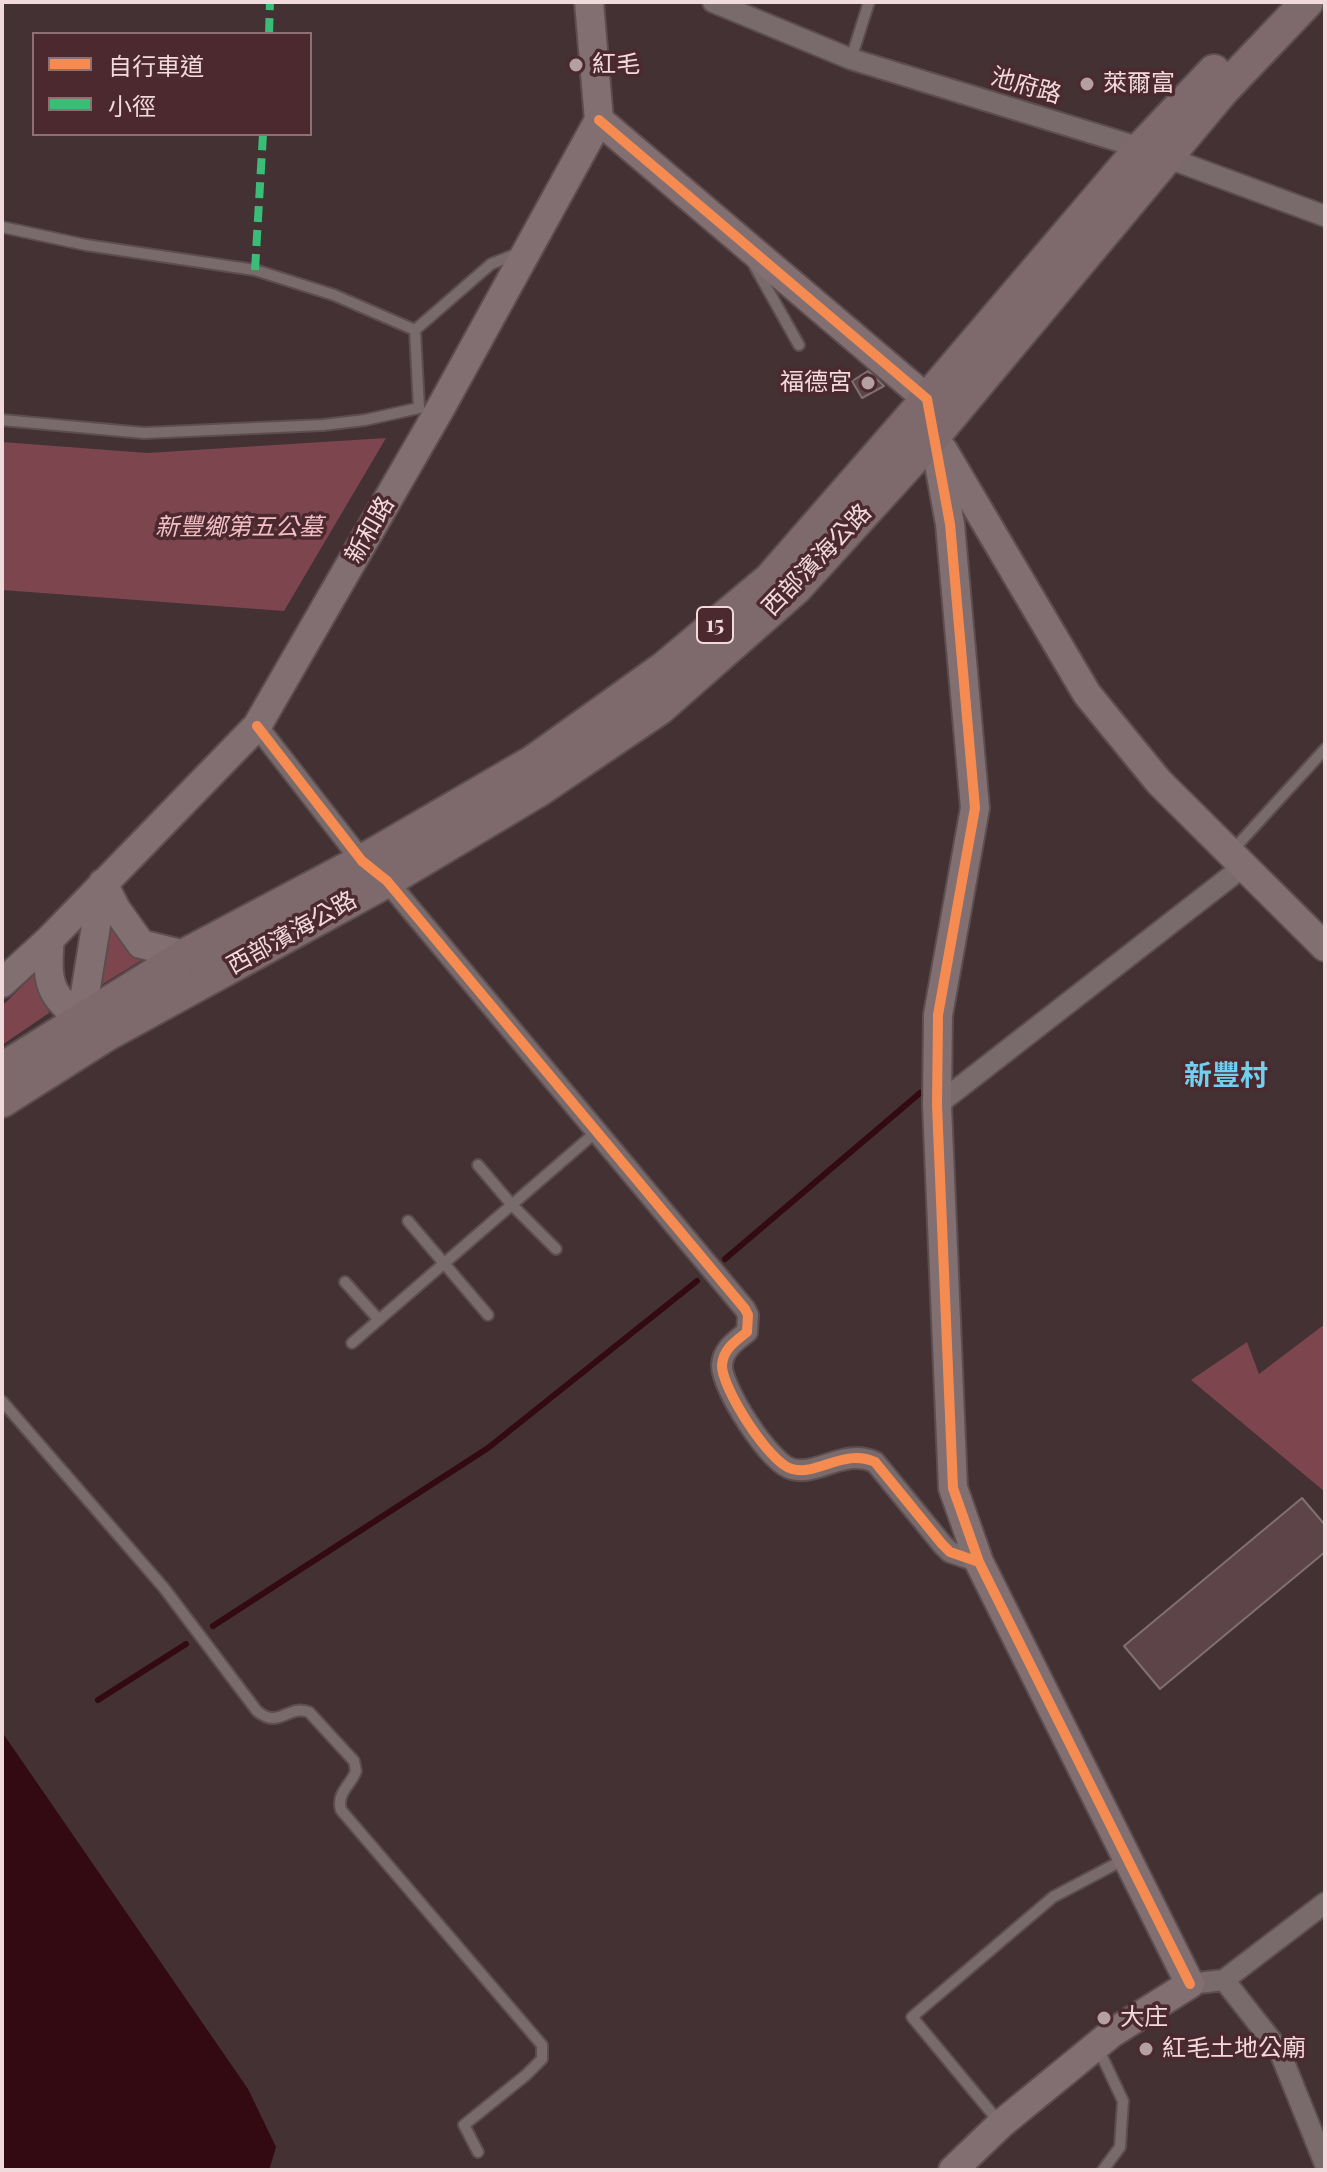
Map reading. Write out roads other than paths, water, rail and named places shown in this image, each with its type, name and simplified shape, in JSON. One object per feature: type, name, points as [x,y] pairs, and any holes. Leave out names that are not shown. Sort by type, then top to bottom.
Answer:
[{"type":"main road","name":"西部濱海公路","points":[[2,1101],[60,1064],[94,1027],[185,955],[374,871],[539,790],[660,708],[796,588],[934,436],[1154,153],[1280,2]]},
{"type":"main road","name":"西部濱海公路","points":[[2,1069],[94,1027],[374,871],[664,668],[770,579],[927,399],[1154,153],[1223,90],[1307,2]]},
{"type":"street","points":[[589,2],[599,120],[927,399],[950,524],[975,808],[938,1015],[937,1105],[953,1488],[979,1562],[1190,1984]]},
{"type":"street","name":"池府路","points":[[713,2],[851,59],[1154,153],[1325,216]]},
{"type":"street","name":"新和路","points":[[2,983],[50,939],[257,726],[430,408],[528,249],[599,120]]},
{"type":"street","points":[[934,436],[1087,694],[1159,782],[1325,947]]},
{"type":"street","points":[[257,726],[374,871],[748,1315],[747,1332],[728,1347],[722,1363],[724,1375],[754,1433],[769,1452],[781,1464],[795,1470],[860,1455],[875,1462],[950,1552],[979,1562]]},
{"type":"street","points":[[937,1105],[1237,859]]},
{"type":"street","points":[[103,883],[116,909],[141,944],[185,955]]},
{"type":"street","points":[[94,1027],[103,883]]},
{"type":"street","points":[[50,939],[48,961],[51,986],[63,1006],[94,1027]]},
{"type":"street","points":[[953,2170],[1001,2124],[1112,2033],[1190,1984],[1224,1980],[1325,1903]]},
{"type":"street","points":[[1224,1980],[1279,2050],[1325,2164]]},
{"type":"lane","points":[[851,59],[869,2]]},
{"type":"lane","points":[[2,227],[86,245],[255,270],[334,295],[415,330]]},
{"type":"lane","points":[[739,239],[799,345]]},
{"type":"lane","points":[[415,330],[491,264],[528,249]]},
{"type":"lane","points":[[2,420],[144,433],[323,425],[430,408],[415,330]]},
{"type":"lane","points":[[1237,859],[1325,749]]},
{"type":"lane","points":[[352,1343],[596,1132]]},
{"type":"lane","points":[[478,1165],[556,1249]]},
{"type":"lane","points":[[408,1221],[488,1315]]},
{"type":"lane","points":[[345,1282],[379,1320]]},
{"type":"lane","points":[[2,1401],[164,1588],[257,1711],[269,1719],[277,1719],[296,1710],[309,1712],[354,1761],[356,1771],[341,1793],[341,1810],[542,2045],[542,2059],[464,2125],[478,2152]]},
{"type":"lane","points":[[1001,2124],[912,2017],[1053,1897],[1127,1858]]},
{"type":"lane","points":[[1097,2046],[1123,2101],[1120,2147],[1103,2170]]},
{"type":"waterway","points":[[725,1259],[920,1093]]},
{"type":"waterway","points":[[213,1626],[488,1448],[697,1281]]},
{"type":"waterway","points":[[98,1700],[186,1644]]},
{"type":"place","name":"紅毛","points":[[576,65]]},
{"type":"place","name":"萊爾富","points":[[1087,84]]},
{"type":"place","name":"福德宮","points":[[868,383]]},
{"type":"place","name":"大庄","points":[[1104,2018]]},
{"type":"place","name":"紅毛土地公廟","points":[[1146,2049]]},
{"type":"district","name":"新豐村","points":[[1226,1076]]},
{"type":"park label","name":"新豐鄉第五公墓","points":[[239,528]]}]
